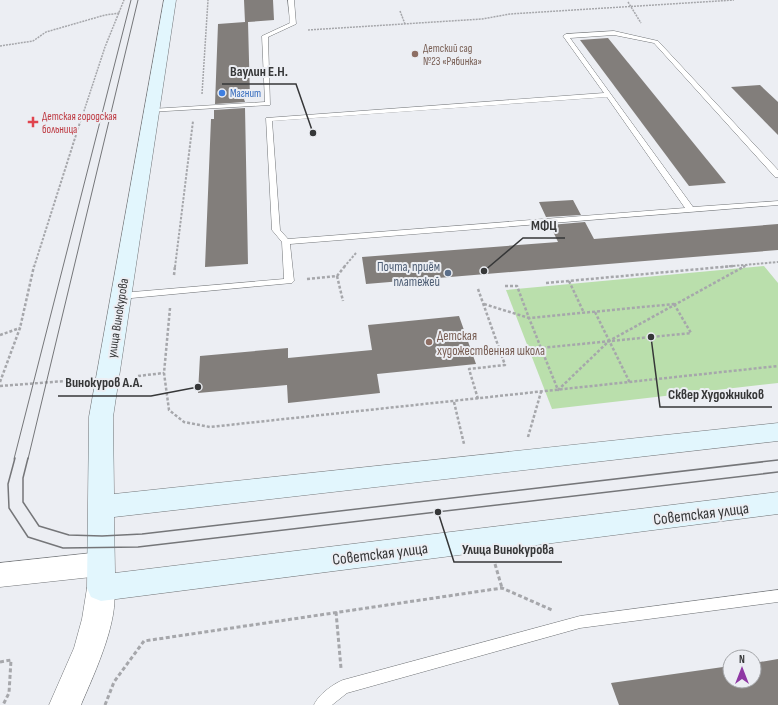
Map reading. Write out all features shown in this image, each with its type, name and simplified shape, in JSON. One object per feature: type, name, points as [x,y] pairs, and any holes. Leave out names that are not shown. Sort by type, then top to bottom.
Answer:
[{"type":"main road","name":"улица Винокурова","points":[[101,576],[101,417],[170,0]]},
{"type":"main road","points":[[102,507],[778,432]]},
{"type":"main road","name":"Советская улица","points":[[101,576],[778,503]]},
{"type":"street","points":[[0,575],[101,576]]},
{"type":"street","name":"улица Винокурова","points":[[65,705],[89,649],[97,619],[101,576]]},
{"type":"lane","points":[[152,111],[268,104],[265,36],[293,24],[291,0]]},
{"type":"lane","points":[[691,210],[566,36],[614,33],[656,42],[778,175]]},
{"type":"lane","points":[[121,296],[289,281],[286,242],[276,230],[268,119],[609,95]]},
{"type":"lane","points":[[286,242],[778,203]]},
{"type":"lane","points":[[321,705],[343,687],[580,622],[778,596]]},
{"type":"path","points":[[0,382],[20,328],[32,274],[66,164],[104,47],[124,0]]},
{"type":"path","points":[[208,0],[202,102],[195,109],[172,292],[164,373],[169,410],[184,422],[210,427],[778,366]]},
{"type":"path","points":[[293,24],[303,30],[482,19],[510,14],[734,0]]},
{"type":"path","points":[[400,11],[405,24]]},
{"type":"path","points":[[0,46],[33,41],[52,30],[120,12]]},
{"type":"path","points":[[289,281],[337,276],[355,253],[363,252]]},
{"type":"path","points":[[546,283],[778,262]]},
{"type":"path","points":[[558,390],[609,341],[747,265]]},
{"type":"path","points":[[337,276],[343,301]]},
{"type":"path","points":[[569,281],[584,313]]},
{"type":"path","points":[[505,286],[517,286],[558,390]]},
{"type":"path","points":[[478,289],[505,365],[469,369],[478,399]]},
{"type":"path","points":[[484,304],[530,318],[674,304]]},
{"type":"path","points":[[501,352],[691,333],[674,304]]},
{"type":"path","points":[[595,312],[630,383]]},
{"type":"path","points":[[0,335],[20,328]]},
{"type":"path","points":[[138,376],[164,373]]},
{"type":"path","points":[[0,386],[78,380]]},
{"type":"path","points":[[527,443],[541,392]]},
{"type":"path","points":[[454,402],[466,450]]},
{"type":"path","points":[[494,558],[502,588]]},
{"type":"path","points":[[105,705],[114,682],[144,641],[502,588],[580,622]]},
{"type":"path","points":[[336,612],[343,687]]},
{"type":"path","points":[[0,662],[11,660],[9,693],[3,705]]},
{"type":"green space","points":[[764,266],[778,283],[778,383],[552,409],[506,290]]},
{"type":"building","points":[[244,0],[273,0],[274,20],[248,22],[250,98],[244,99],[245,102],[215,104],[218,24],[245,22]]},
{"type":"building","points":[[608,38],[726,183],[689,186],[580,40]]},
{"type":"building","points":[[760,85],[778,102],[778,135],[731,87]]},
{"type":"building","points":[[245,108],[248,264],[205,267],[211,119],[214,119],[214,110]]},
{"type":"building","points":[[573,200],[581,215],[546,217],[539,202]]},
{"type":"building","points":[[585,222],[594,239],[778,224],[778,250],[366,284],[362,257],[558,242],[550,225]]},
{"type":"building","points":[[459,316],[476,364],[377,374],[380,393],[288,403],[287,385],[198,393],[200,356],[288,348],[288,358],[372,350],[368,325]]},
{"type":"building","points":[[778,659],[778,705],[619,705],[611,683],[722,667],[722,689],[762,689],[762,662]]},
{"type":"tram line","points":[[14,459],[131,0]]},
{"type":"tram line","points":[[28,459],[138,0]]},
{"type":"tram line","points":[[15,458],[8,484],[9,508],[28,537],[63,548],[138,547],[778,472]]},
{"type":"tram line","points":[[28,458],[23,478],[23,502],[39,526],[69,535],[102,536],[142,534],[778,460]]},
{"type":"place","name":"Детский сад №23 «Рябинка»","points":[[415,54]]},
{"type":"place","name":"Магнит","points":[[222,93]]},
{"type":"place","name":"Детская городская больница","points":[[33,122]]},
{"type":"place","name":"Ваулин Е.Н.","points":[[313,133]]},
{"type":"place","name":"МФЦ","points":[[484,271]]},
{"type":"place","name":"Почта, приём платежей","points":[[448,273]]},
{"type":"place","name":"Сквер Художников","points":[[651,337]]},
{"type":"place","name":"Детская художественная школа","points":[[429,342]]},
{"type":"place","name":"Винокуров А.А.","points":[[198,387]]},
{"type":"place","name":"Улица Винокурова","points":[[438,512]]}]
